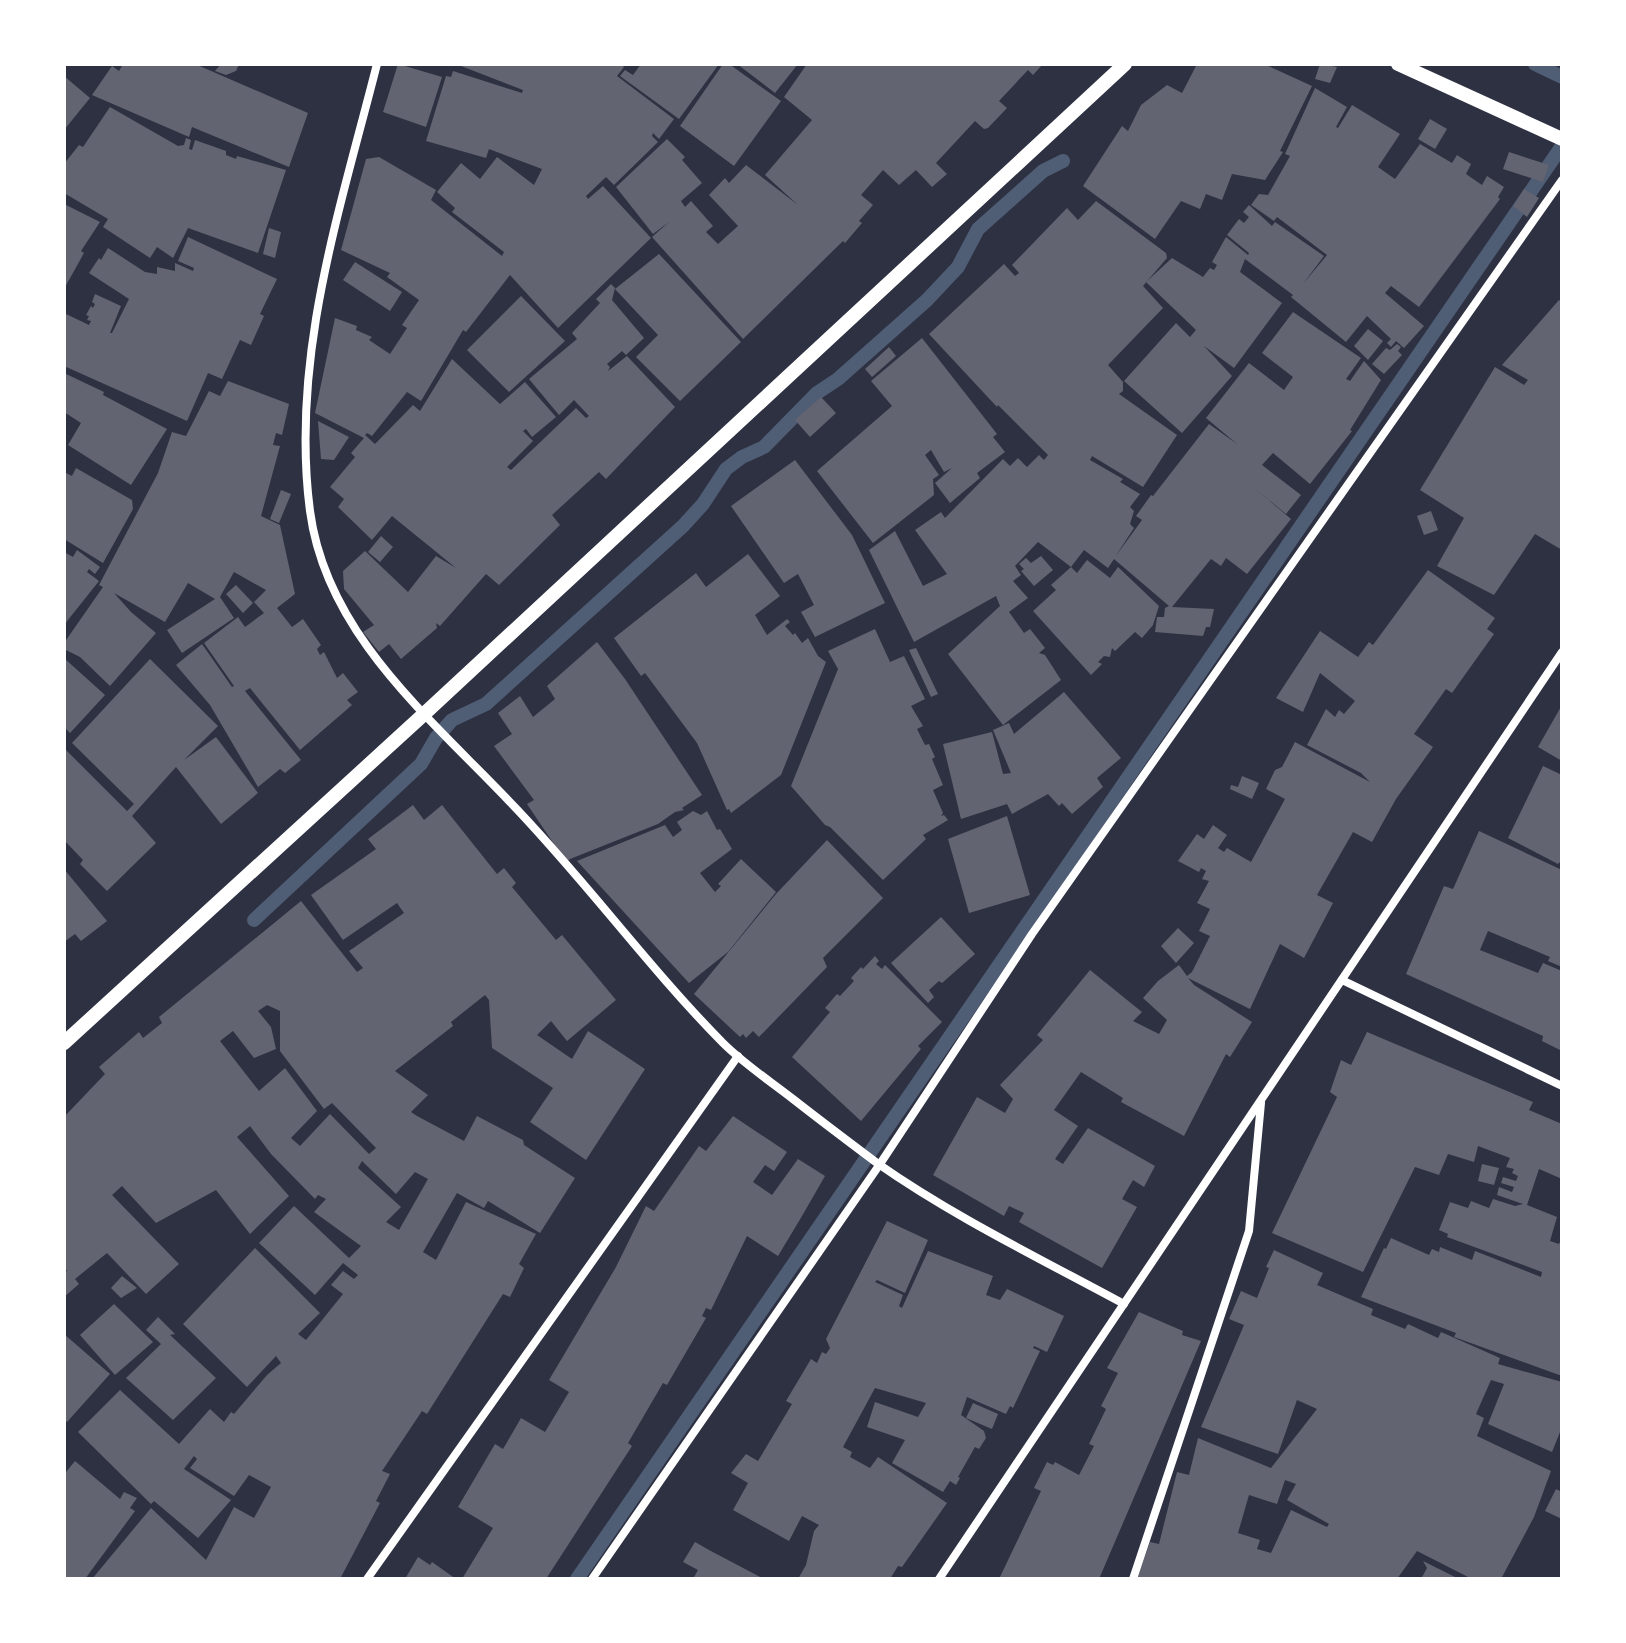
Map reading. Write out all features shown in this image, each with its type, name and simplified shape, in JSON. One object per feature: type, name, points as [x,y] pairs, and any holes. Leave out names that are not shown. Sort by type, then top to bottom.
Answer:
[{"type":"street","points":[[377,64],[321,286],[309,359],[307,445],[310,512],[332,588],[356,630],[423,715],[510,801],[638,950],[738,1056],[880,1164],[991,1232],[1124,1304]]},
{"type":"street","points":[[64,1043],[1125,64]]},
{"type":"street","points":[[1398,64],[1562,139]]},
{"type":"street","points":[[592,1579],[880,1164],[1041,921],[1562,180]]},
{"type":"street","points":[[939,1579],[1562,652]]},
{"type":"street","points":[[1342,980],[1562,1086]]},
{"type":"street","points":[[367,1579],[738,1056]]},
{"type":"street","points":[[1133,1579],[1249,1231],[1261,1099]]},
{"type":"building","points":[[123,64],[195,64],[308,113],[289,167],[192,127],[189,137],[92,95],[112,66],[119,71]]},
{"type":"building","points":[[221,64],[239,64],[236,71],[226,75],[215,71]]},
{"type":"building","points":[[398,64],[442,77],[426,127],[383,112]]},
{"type":"building","points":[[456,64],[621,64],[624,67],[617,76],[674,119],[659,139],[653,133],[658,142],[614,185],[606,177],[586,196],[588,199],[603,186],[651,238],[558,328],[510,275],[466,332],[463,330],[421,401],[407,392],[372,436],[365,435],[375,444],[413,405],[420,411],[452,359],[500,404],[525,382],[556,417],[532,437],[526,429],[523,431],[533,441],[507,467],[511,470],[576,408],[586,418],[589,416],[574,400],[559,415],[529,379],[577,339],[572,333],[600,303],[596,299],[611,284],[615,288],[612,300],[644,338],[626,355],[622,351],[607,364],[610,367],[608,371],[627,356],[675,407],[606,479],[599,472],[552,515],[560,525],[499,585],[486,574],[440,626],[436,623],[437,628],[401,659],[389,644],[379,652],[363,632],[374,625],[344,589],[343,571],[365,551],[408,592],[436,556],[456,568],[392,516],[372,540],[338,507],[344,499],[330,487],[355,457],[351,453],[364,438],[315,413],[335,318],[357,326],[356,330],[372,337],[369,340],[390,354],[407,328],[402,325],[419,300],[387,277],[390,273],[341,250],[366,159],[379,157],[436,190],[431,200],[502,256],[504,252],[452,212],[455,208],[437,192],[461,163],[480,179],[497,157],[534,185],[542,169],[489,149],[486,158],[426,141],[446,76],[451,77],[453,71],[522,93],[523,90]]},
{"type":"building","points":[[641,64],[719,64],[679,119],[620,76],[625,70],[633,75]]},
{"type":"building","points":[[723,64],[729,64],[781,101],[734,166],[680,126]]},
{"type":"building","points":[[737,64],[798,64],[775,93]]},
{"type":"building","points":[[807,64],[1043,64],[1033,75],[1028,70],[999,101],[1007,108],[988,128],[984,129],[975,121],[936,163],[947,174],[932,187],[916,170],[899,185],[883,170],[861,195],[873,205],[859,221],[862,223],[845,243],[843,241],[743,339],[652,237],[669,222],[653,234],[616,187],[667,139],[685,157],[682,160],[702,183],[681,201],[685,207],[691,201],[713,226],[706,232],[718,244],[738,226],[709,195],[725,178],[729,183],[746,165],[798,205],[765,175],[812,120],[784,97]]},
{"type":"building","points":[[1197,64],[1264,64],[1312,86],[1280,151],[1283,152],[1265,180],[1232,174],[1222,200],[1206,194],[1200,209],[1181,201],[1155,239],[1083,186],[1122,126],[1128,131],[1141,105],[1167,85],[1182,93]]},
{"type":"building","points":[[1320,64],[1337,67],[1330,83],[1315,79]]},
{"type":"building","points":[[64,76],[90,98],[64,130]]},
{"type":"building","points":[[1315,88],[1347,107],[1336,127],[1352,105],[1400,134],[1378,167],[1395,179],[1420,144],[1452,163],[1457,155],[1471,164],[1466,174],[1482,185],[1487,176],[1504,187],[1498,197],[1500,199],[1419,307],[1391,286],[1385,293],[1424,326],[1404,348],[1396,341],[1391,347],[1387,343],[1391,339],[1367,316],[1346,342],[1291,297],[1293,295],[1245,259],[1240,272],[1282,303],[1234,368],[1204,346],[1232,376],[1182,433],[1124,381],[1176,323],[1190,337],[1196,330],[1146,282],[1172,258],[1203,277],[1217,265],[1212,262],[1226,237],[1248,255],[1227,235],[1239,219],[1244,223],[1249,217],[1243,212],[1249,205],[1272,226],[1275,222],[1324,256],[1303,284],[1327,255],[1277,217],[1274,221],[1251,205],[1259,194],[1268,195],[1290,156],[1285,154]]},
{"type":"building","points":[[110,107],[178,146],[184,145],[186,138],[191,140],[189,149],[192,150],[195,140],[226,151],[226,155],[236,159],[237,156],[286,170],[258,253],[188,228],[173,258],[157,247],[150,258],[103,227],[108,219],[64,193],[64,164],[79,145],[83,147]]},
{"type":"building","points":[[1430,119],[1447,129],[1435,149],[1418,139]]},
{"type":"building","points":[[1509,152],[1549,165],[1543,182],[1503,169]]},
{"type":"building","points":[[1524,189],[1539,198],[1527,217],[1513,206]]},
{"type":"building","points":[[1096,201],[1166,253],[1167,258],[1143,286],[1163,308],[1108,365],[1123,382],[1123,391],[1119,394],[1177,435],[1143,487],[1092,456],[1090,460],[1123,479],[1120,482],[1140,494],[1130,507],[1134,511],[1130,524],[1134,528],[1115,557],[1142,520],[1136,516],[1209,424],[1237,444],[1206,418],[1249,363],[1284,390],[1293,377],[1262,353],[1293,312],[1361,358],[1346,379],[1350,381],[1364,361],[1381,380],[1352,431],[1310,484],[1273,453],[1262,465],[1301,495],[1286,514],[1251,485],[1291,519],[1247,574],[1226,558],[1221,566],[1211,559],[1172,607],[1214,609],[1210,627],[1206,627],[1203,636],[1155,632],[1157,617],[1164,617],[1165,608],[1169,606],[1114,559],[1108,568],[1084,550],[1071,567],[1038,542],[1015,566],[1021,575],[1013,581],[1028,598],[1009,612],[1024,633],[1030,629],[1045,648],[1039,653],[1045,655],[1061,680],[1003,725],[948,654],[1000,606],[996,596],[914,642],[869,550],[895,531],[923,586],[947,574],[915,530],[941,512],[945,518],[1003,459],[1010,466],[1018,458],[1027,467],[1039,455],[1044,460],[1048,455],[997,407],[929,334],[1004,264],[1015,276],[1019,273],[1012,265],[1067,208],[1078,220]]},
{"type":"building","points":[[64,204],[100,222],[81,251],[84,253],[64,289]]},
{"type":"building","points":[[269,228],[281,232],[275,258],[263,254]]},
{"type":"building","points":[[188,237],[277,279],[260,314],[264,316],[251,345],[240,340],[222,379],[208,373],[187,421],[64,366],[64,313],[89,325],[91,321],[87,320],[89,316],[86,315],[95,304],[92,302],[95,294],[121,306],[112,333],[129,299],[89,273],[99,258],[101,260],[108,248],[145,272],[157,274],[157,267],[175,271],[175,263],[193,271],[194,268],[178,261]]},
{"type":"building","points":[[659,254],[741,342],[680,401],[636,357],[658,335],[615,289]]},
{"type":"building","points":[[355,262],[402,292],[390,311],[343,280]]},
{"type":"building","points":[[521,296],[565,341],[509,392],[467,350]]},
{"type":"building","points":[[1559,300],[1562,302],[1562,550],[1535,534],[1494,595],[1437,566],[1464,518],[1420,490],[1495,367],[1524,385],[1528,380],[1502,365]]},
{"type":"building","points":[[1368,329],[1383,341],[1368,360],[1354,346]]},
{"type":"building","points":[[922,338],[997,434],[993,437],[1005,452],[977,473],[980,478],[950,503],[935,483],[952,468],[944,472],[931,450],[925,455],[939,475],[933,479],[934,495],[873,543],[817,471],[892,406],[871,381]]},
{"type":"building","points":[[1397,344],[1401,347],[1398,351],[1402,355],[1384,374],[1372,364],[1386,348],[1390,350]]},
{"type":"building","points":[[889,347],[896,356],[872,377],[865,369]]},
{"type":"building","points":[[64,373],[104,392],[103,395],[167,429],[131,485],[68,445],[81,423],[64,412]]},
{"type":"building","points":[[228,381],[289,404],[282,435],[276,433],[273,445],[280,446],[261,516],[280,525],[295,594],[277,608],[292,627],[303,619],[321,645],[317,649],[320,655],[324,652],[337,678],[343,673],[358,692],[347,700],[352,705],[300,750],[250,688],[245,691],[301,760],[285,773],[280,769],[258,787],[210,705],[176,665],[202,644],[234,686],[204,643],[238,617],[245,627],[264,613],[254,602],[266,590],[234,572],[220,597],[234,618],[182,653],[167,630],[215,599],[188,583],[165,622],[114,593],[156,633],[110,686],[80,657],[64,649],[64,643],[103,587],[99,585],[158,473],[172,432],[186,436],[209,391],[220,396]]},
{"type":"building","points":[[821,397],[836,413],[810,437],[795,420]]},
{"type":"building","points":[[318,421],[349,437],[334,460],[321,459]]},
{"type":"building","points":[[795,460],[852,535],[885,603],[815,637],[801,612],[814,605],[798,574],[784,583],[731,506]]},
{"type":"building","points":[[76,468],[132,500],[133,509],[103,563],[64,539],[64,472],[72,476]]},
{"type":"building","points":[[281,490],[291,494],[279,523],[270,519]]},
{"type":"building","points":[[1431,511],[1438,530],[1424,535],[1417,516]]},
{"type":"building","points":[[381,536],[393,547],[380,562],[368,552]]},
{"type":"building","points":[[77,550],[100,567],[95,574],[89,569],[87,572],[99,581],[64,625],[64,552],[73,557]]},
{"type":"building","points":[[748,554],[780,596],[755,615],[767,635],[787,619],[790,622],[785,626],[793,635],[795,633],[802,643],[808,638],[818,656],[826,662],[781,775],[731,813],[697,743],[645,673],[641,676],[614,638],[696,573],[706,587]]},
{"type":"building","points":[[1041,556],[1053,570],[1034,586],[1019,564],[1026,558],[1031,563]]},
{"type":"building","points":[[1087,560],[1110,578],[1118,567],[1159,606],[1153,625],[1142,638],[1135,632],[1115,651],[1112,648],[1110,657],[1104,656],[1098,662],[1102,664],[1091,675],[1033,611],[1056,590],[1051,585],[1071,567],[1077,573]]},
{"type":"building","points":[[1428,570],[1495,618],[1487,629],[1494,634],[1452,693],[1446,689],[1414,734],[1433,747],[1396,799],[1372,842],[1353,832],[1317,895],[1333,903],[1304,958],[1280,944],[1250,1009],[1188,978],[1252,1022],[1230,1057],[1226,1054],[1184,1136],[1121,1102],[1123,1098],[1081,1072],[1054,1110],[1078,1126],[1055,1159],[1063,1164],[1088,1128],[1155,1166],[1144,1187],[1133,1180],[1122,1199],[1137,1207],[1102,1268],[1019,1222],[1024,1213],[1009,1206],[1004,1216],[933,1175],[977,1097],[1005,1113],[1013,1099],[1000,1085],[1043,1040],[1037,1035],[1090,970],[1142,1012],[1133,1021],[1159,1034],[1167,1020],[1143,998],[1179,965],[1187,976],[1192,972],[1210,936],[1199,931],[1210,909],[1197,903],[1209,881],[1202,879],[1206,871],[1201,868],[1199,872],[1178,861],[1197,834],[1204,839],[1213,825],[1227,835],[1218,848],[1224,852],[1227,848],[1251,862],[1285,799],[1266,789],[1295,742],[1370,782],[1361,773],[1307,745],[1326,709],[1335,717],[1339,710],[1344,714],[1355,701],[1320,673],[1303,712],[1276,698],[1320,631],[1358,657],[1369,642],[1373,645]]},
{"type":"building","points":[[236,585],[253,603],[243,613],[226,594]]},
{"type":"building","points":[[875,629],[890,662],[904,656],[925,699],[911,706],[923,726],[917,729],[935,757],[932,759],[943,785],[933,790],[943,813],[941,816],[948,820],[923,835],[926,839],[883,880],[825,825],[791,786],[838,669],[828,651]]},
{"type":"building","points":[[597,642],[702,795],[682,808],[684,810],[675,812],[658,824],[566,862],[527,804],[534,800],[494,746],[512,734],[498,713],[520,696],[533,717],[555,699],[547,686]]},
{"type":"building","points":[[916,648],[938,694],[931,697],[909,650]]},
{"type":"building","points":[[64,658],[105,695],[70,733],[64,727]]},
{"type":"building","points":[[150,659],[218,726],[184,760],[216,737],[258,793],[221,824],[176,767],[132,816],[156,843],[107,891],[80,864],[83,860],[64,840],[64,751],[127,811],[134,804],[72,743]]},
{"type":"building","points":[[1064,692],[1121,758],[1097,778],[1103,787],[1072,814],[1048,794],[1012,814],[1007,804],[961,819],[943,744],[992,732],[1003,774],[1011,773],[993,730],[1009,723],[1014,734]]},
{"type":"building","points":[[1562,705],[1562,761],[1538,747]]},
{"type":"building","points":[[1543,766],[1562,775],[1562,860],[1558,864],[1508,838]]},
{"type":"building","points":[[1242,776],[1259,783],[1252,799],[1230,789],[1231,785],[1238,787]]},
{"type":"building","points":[[413,805],[424,820],[442,805],[497,874],[504,868],[516,883],[512,887],[556,940],[562,935],[616,1000],[567,1041],[551,1021],[537,1035],[572,1059],[588,1031],[645,1069],[586,1160],[530,1122],[553,1088],[492,1048],[489,1000],[485,995],[451,1022],[453,1026],[395,1071],[428,1095],[411,1112],[417,1116],[464,1141],[477,1116],[523,1140],[524,1145],[575,1178],[540,1233],[488,1201],[484,1208],[457,1193],[423,1252],[436,1260],[466,1202],[536,1234],[519,1264],[524,1268],[510,1297],[503,1294],[427,1414],[422,1411],[382,1471],[390,1474],[376,1501],[380,1503],[340,1579],[92,1579],[151,1508],[206,1560],[234,1507],[254,1518],[271,1487],[249,1475],[234,1496],[190,1468],[197,1459],[194,1456],[184,1469],[231,1500],[198,1538],[154,1501],[151,1504],[78,1432],[120,1390],[179,1444],[210,1409],[224,1422],[281,1363],[276,1356],[247,1387],[183,1324],[255,1248],[320,1313],[298,1334],[306,1340],[343,1294],[331,1285],[343,1271],[354,1279],[358,1275],[343,1263],[315,1295],[259,1243],[294,1206],[349,1258],[361,1246],[314,1212],[326,1199],[318,1195],[315,1199],[271,1154],[250,1126],[237,1137],[289,1196],[250,1234],[216,1190],[156,1223],[122,1186],[112,1195],[179,1264],[146,1294],[107,1253],[75,1279],[79,1284],[64,1297],[64,1272],[67,1271],[64,1266],[64,1117],[105,1074],[99,1067],[139,1032],[143,1038],[162,1023],[159,1017],[301,901],[357,972],[363,968],[349,951],[404,913],[397,903],[343,940],[311,895],[376,849],[368,839]],"holes":[[[267,1005],[280,1011],[280,1051],[324,1109],[332,1103],[376,1148],[369,1154],[330,1114],[300,1146],[291,1138],[317,1111],[285,1068],[259,1091],[220,1041],[233,1031],[254,1058],[276,1049],[271,1027],[258,1011]],[[362,1161],[396,1194],[415,1172],[428,1179],[399,1230],[386,1222],[401,1207],[358,1168]]]},
{"type":"building","points":[[693,811],[701,815],[707,811],[732,849],[700,873],[715,892],[721,886],[718,884],[741,859],[776,892],[728,952],[689,983],[577,861],[665,825],[673,837],[682,830],[677,822]]},
{"type":"building","points":[[1007,816],[1030,895],[969,913],[948,839]]},
{"type":"building","points":[[1479,831],[1562,870],[1562,967],[1548,961],[1550,957],[1488,931],[1480,950],[1538,973],[1543,963],[1562,971],[1562,1051],[1542,1041],[1543,1036],[1406,974],[1444,886],[1453,889]]},
{"type":"building","points":[[827,840],[883,898],[823,958],[827,967],[759,1037],[753,1031],[746,1038],[743,1034],[740,1037],[694,994],[776,894]]},
{"type":"building","points":[[64,869],[107,921],[81,941],[75,934],[64,942]]},
{"type":"building","points":[[941,917],[975,954],[942,983],[939,981],[929,990],[934,997],[928,1003],[891,963]]},
{"type":"building","points":[[1178,928],[1194,943],[1176,963],[1161,946]]},
{"type":"building","points":[[875,956],[879,961],[876,964],[882,969],[885,965],[942,1022],[918,1046],[921,1049],[861,1121],[792,1057],[830,1012],[825,1008],[837,994],[840,996],[854,981],[851,978]]},
{"type":"building","points":[[1367,1032],[1533,1102],[1529,1110],[1562,1124],[1562,1179],[1539,1169],[1527,1205],[1557,1217],[1550,1241],[1559,1244],[1562,1237],[1562,1376],[1454,1337],[1456,1333],[1361,1297],[1391,1238],[1429,1255],[1432,1249],[1439,1252],[1440,1247],[1472,1260],[1475,1251],[1541,1277],[1542,1272],[1447,1237],[1448,1234],[1439,1230],[1450,1202],[1468,1208],[1471,1201],[1489,1208],[1493,1199],[1515,1206],[1523,1204],[1497,1195],[1499,1187],[1512,1192],[1514,1187],[1501,1183],[1503,1177],[1516,1181],[1518,1176],[1512,1173],[1514,1169],[1506,1167],[1510,1158],[1478,1146],[1474,1162],[1448,1154],[1439,1175],[1415,1167],[1363,1272],[1272,1233],[1337,1097],[1330,1092],[1341,1060],[1351,1065]]},
{"type":"building","points":[[733,1116],[787,1152],[774,1171],[765,1165],[753,1182],[772,1195],[798,1159],[825,1176],[802,1216],[778,1256],[747,1236],[711,1310],[706,1308],[702,1316],[706,1318],[628,1443],[632,1446],[546,1579],[462,1579],[493,1528],[458,1507],[495,1444],[503,1449],[521,1418],[545,1432],[569,1392],[549,1380],[616,1267],[646,1206],[654,1211],[699,1146],[706,1151]]},
{"type":"building","points":[[1482,1164],[1499,1168],[1494,1185],[1478,1181]]},
{"type":"building","points":[[887,1221],[928,1240],[905,1293],[877,1280],[875,1282],[903,1295],[899,1306],[902,1308],[928,1251],[993,1276],[986,1295],[1000,1300],[1007,1289],[1064,1316],[1047,1352],[1034,1346],[1040,1351],[1013,1408],[1010,1406],[1006,1414],[967,1397],[961,1415],[984,1431],[986,1438],[979,1449],[975,1447],[956,1485],[950,1481],[943,1492],[892,1463],[905,1440],[867,1427],[875,1402],[918,1417],[926,1403],[875,1388],[843,1447],[852,1452],[850,1457],[870,1468],[878,1457],[947,1503],[890,1579],[798,1579],[806,1565],[814,1531],[819,1525],[802,1516],[789,1541],[733,1510],[748,1483],[731,1473],[746,1454],[758,1461],[792,1404],[786,1401],[811,1359],[817,1363],[822,1352],[826,1354],[830,1348],[826,1339]]},
{"type":"building","points":[[1274,1250],[1323,1273],[1317,1285],[1373,1309],[1371,1315],[1405,1329],[1408,1324],[1438,1338],[1441,1332],[1500,1358],[1498,1364],[1562,1382],[1562,1427],[1552,1452],[1488,1424],[1504,1384],[1491,1380],[1476,1414],[1484,1418],[1477,1436],[1551,1471],[1534,1517],[1501,1579],[1472,1579],[1417,1551],[1397,1579],[1137,1579],[1150,1542],[1159,1544],[1177,1472],[1189,1475],[1198,1438],[1271,1468],[1317,1409],[1297,1400],[1278,1454],[1201,1427],[1244,1325],[1229,1319],[1241,1291],[1257,1298],[1269,1268],[1266,1267]],"holes":[[[1285,1480],[1296,1484],[1287,1500],[1329,1524],[1327,1527],[1291,1510],[1271,1553],[1257,1549],[1260,1540],[1238,1533],[1249,1495],[1277,1504]]]},
{"type":"building","points":[[122,1276],[137,1288],[121,1298],[111,1288]]},
{"type":"building","points":[[114,1304],[153,1342],[115,1375],[80,1335]]},
{"type":"building","points":[[1139,1312],[1183,1331],[1182,1335],[1201,1341],[1099,1579],[999,1579],[1041,1491],[1034,1488],[1047,1462],[1053,1465],[1055,1462],[1079,1475],[1094,1446],[1089,1444],[1106,1409],[1101,1406],[1118,1373],[1107,1368]]},
{"type":"building","points":[[158,1317],[175,1334],[170,1335],[216,1378],[173,1420],[126,1378],[161,1344],[146,1330]]},
{"type":"building","points":[[64,1334],[110,1374],[67,1422],[64,1419]]},
{"type":"building","points":[[973,1403],[998,1414],[992,1429],[966,1418]]},
{"type":"building","points":[[75,1461],[120,1499],[124,1492],[137,1498],[130,1508],[135,1511],[85,1579],[64,1579],[64,1471]]},
{"type":"building","points":[[1556,1489],[1562,1492],[1562,1519],[1545,1511]]},
{"type":"building","points":[[695,1542],[764,1579],[693,1579],[698,1570],[683,1562]]},
{"type":"building","points":[[418,1557],[430,1565],[432,1562],[456,1579],[405,1579]]},
{"type":"building","points":[[1423,1561],[1459,1579],[1421,1579],[1427,1568]]},
{"type":"waterway","points":[[1535,64],[1562,77]]},
{"type":"waterway","points":[[577,1579],[1562,146]]},
{"type":"waterway","points":[[254,920],[421,764],[436,738],[452,720],[486,704],[683,526],[703,504],[726,469],[764,447],[817,393],[838,379],[927,300],[958,267],[978,229],[1043,171],[1063,161]]}]
